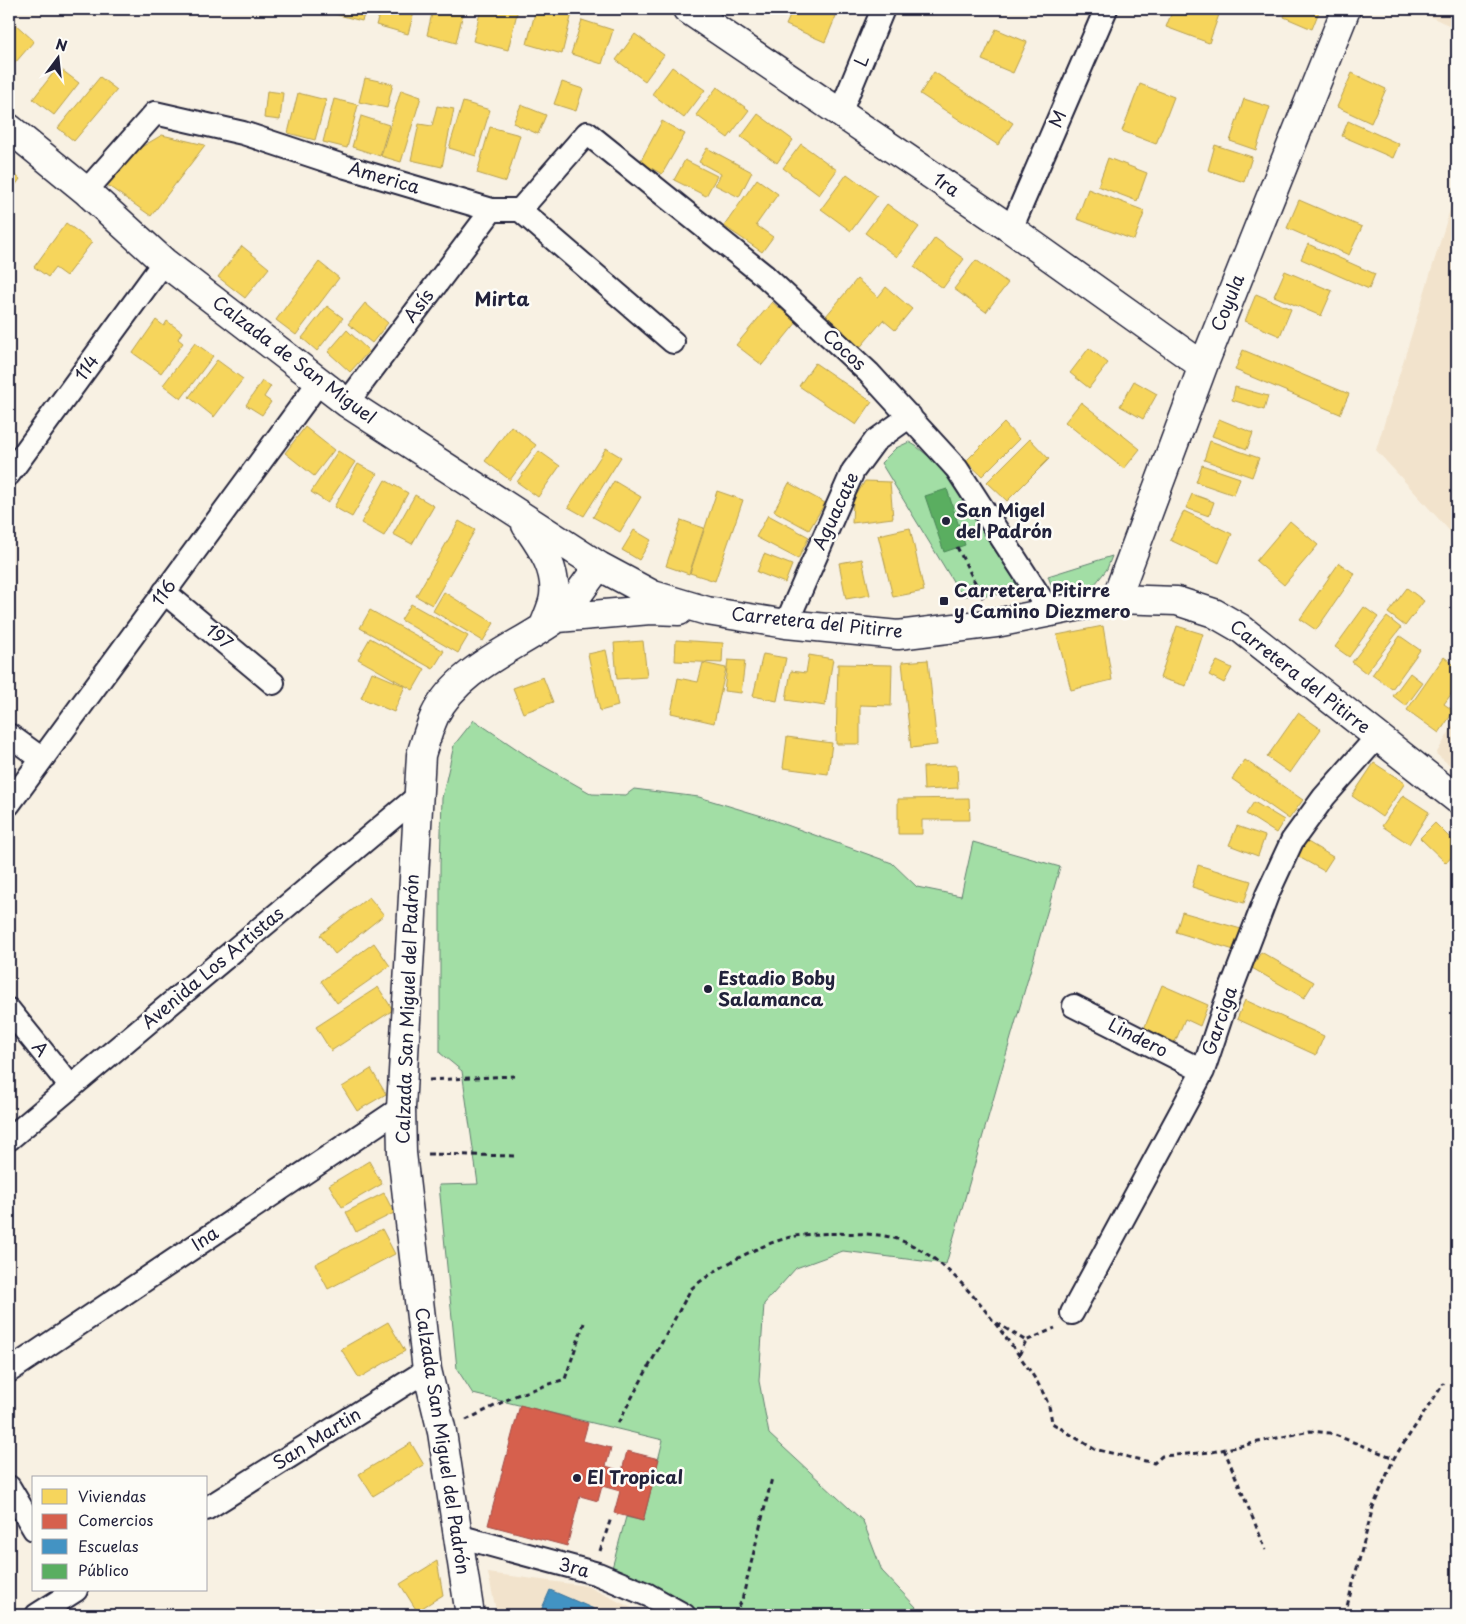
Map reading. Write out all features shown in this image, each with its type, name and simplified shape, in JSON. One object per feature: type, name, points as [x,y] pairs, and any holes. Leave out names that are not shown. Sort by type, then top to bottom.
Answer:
[{"type":"main road","name":"1ra","points":[[687,9],[1011,229],[1203,366]]},
{"type":"main road","name":"Coyula","points":[[1116,599],[1203,366],[1346,9]]},
{"type":"main road","name":"Calzada de San Miguel","points":[[9,128],[86,192],[164,262],[318,382],[347,403],[599,566]]},
{"type":"main road","points":[[520,515],[548,558],[554,597],[551,622],[650,610],[707,611]]},
{"type":"main road","name":"Carretera del Pitirre","points":[[599,566],[652,595],[707,611],[786,624],[898,635],[1051,614],[1116,599],[1177,601],[1214,613],[1240,628],[1457,799]]},
{"type":"main road","name":"Calzada San Miguel del Padrón","points":[[468,1614],[442,1432],[427,1370],[402,1153],[401,1108],[404,1081],[417,797],[421,755],[436,714],[454,690],[472,674],[551,622],[599,566]]},
{"type":"street","name":"L","points":[[840,113],[883,9]]},
{"type":"street","name":"M","points":[[1011,229],[1106,9]]},
{"type":"street","name":"America","points":[[86,192],[154,113],[243,133],[346,167],[492,210],[520,210]]},
{"type":"street","name":"Cocos","points":[[520,210],[587,133],[765,276],[869,373],[957,469],[1051,614]]},
{"type":"street","name":"Asís","points":[[347,403],[492,210]]},
{"type":"street","points":[[520,210],[673,342]]},
{"type":"street","name":"114","points":[[9,474],[164,262]]},
{"type":"street","name":"116","points":[[9,804],[318,382]]},
{"type":"street","name":"Aguacate","points":[[786,624],[853,471],[875,441],[910,416]]},
{"type":"street","name":"197","points":[[164,592],[273,683]]},
{"type":"street","points":[[9,735],[42,759]]},
{"type":"street","name":"Garciga","points":[[1072,1314],[1203,1071],[1225,1005],[1267,895],[1292,841],[1324,797],[1377,737]]},
{"type":"street","name":"Avenida Los Artistas","points":[[9,1139],[417,797]]},
{"type":"street","name":"Lindero","points":[[1074,1006],[1203,1071]]},
{"type":"street","name":"A","points":[[9,1010],[71,1087]]},
{"type":"street","name":"Ina","points":[[9,1371],[401,1108]]},
{"type":"street","name":"San Martin","points":[[208,1507],[427,1370]]},
{"type":"street","points":[[9,1487],[32,1526]]},
{"type":"street","name":"3ra","points":[[458,1536],[594,1573],[648,1595],[684,1615]]},
{"type":"street","points":[[37,1615],[72,1592]]},
{"type":"path","points":[[957,547],[996,623]]},
{"type":"path","points":[[404,1081],[514,1076]]},
{"type":"path","points":[[402,1153],[516,1156]]},
{"type":"path","points":[[618,1423],[691,1289],[704,1277],[755,1250],[789,1237],[862,1233],[890,1237],[932,1258],[970,1290],[1019,1355],[1047,1402],[1052,1423],[1094,1449],[1154,1463],[1162,1456],[1224,1450],[1310,1431],[1330,1433],[1394,1458]]},
{"type":"path","points":[[1019,1355],[1026,1341],[1047,1333],[1072,1314]]},
{"type":"path","points":[[994,1322],[1026,1341]]},
{"type":"path","points":[[442,1432],[517,1395],[565,1379],[584,1323]]},
{"type":"path","points":[[1345,1614],[1373,1507],[1394,1458],[1444,1383]]},
{"type":"path","points":[[1224,1450],[1266,1550]]},
{"type":"path","points":[[735,1615],[742,1600],[772,1478]]},
{"type":"path","points":[[594,1573],[611,1518]]},
{"type":"path","points":[[1337,1615],[1360,1612],[1370,1615]]},
{"type":"shaded area","points":[[1414,9],[1457,9],[1457,29]]},
{"type":"shaded area","points":[[1457,187],[1457,539],[1376,450]]},
{"type":"shaded area","points":[[1457,719],[1457,771],[1436,754]]},
{"type":"shaded area","points":[[488,1573],[587,1586],[646,1615],[497,1615]]},
{"type":"green space","points":[[909,442],[939,465],[1015,581],[1016,589],[1011,594],[962,596],[881,463],[896,448]]},
{"type":"green space","points":[[1112,556],[1107,569],[1092,588],[1060,594],[1053,590],[1048,576]]},
{"type":"green space","points":[[474,720],[536,762],[592,794],[626,795],[634,789],[699,797],[762,816],[892,863],[917,887],[961,896],[973,842],[1060,867],[946,1264],[843,1251],[796,1268],[764,1304],[759,1381],[769,1434],[863,1521],[882,1571],[916,1607],[911,1615],[702,1615],[612,1568],[626,1517],[643,1521],[663,1440],[473,1394],[457,1369],[439,1185],[478,1184],[462,1071],[440,1053],[440,865],[442,798],[454,745]]},
{"type":"building: Viviendas","points":[[328,9],[366,9],[362,21],[327,12]]},
{"type":"building: Viviendas","points":[[381,9],[415,9],[408,34],[376,25]]},
{"type":"building: Viviendas","points":[[433,9],[464,9],[456,43],[427,35]]},
{"type":"building: Viviendas","points":[[481,9],[518,9],[508,50],[473,41]]},
{"type":"building: Viviendas","points":[[536,9],[573,9],[562,54],[527,44]]},
{"type":"building: Viviendas","points":[[793,9],[818,9],[836,16],[825,42],[786,25]]},
{"type":"building: Viviendas","points":[[1173,9],[1221,9],[1209,43],[1166,27]]},
{"type":"building: Viviendas","points":[[1287,9],[1320,9],[1312,29],[1284,17]]},
{"type":"building: Viviendas","points":[[582,20],[613,30],[602,64],[571,54]]},
{"type":"building: Viviendas","points":[[13,22],[34,41],[9,70],[9,26]]},
{"type":"building: Viviendas","points":[[996,29],[1027,42],[1013,73],[982,60]]},
{"type":"building: Viviendas","points":[[635,34],[664,55],[645,81],[616,60]]},
{"type":"building: Viviendas","points":[[58,67],[79,83],[54,115],[33,99]]},
{"type":"building: Viviendas","points":[[672,67],[705,90],[684,118],[652,94]]},
{"type":"building: Viviendas","points":[[934,72],[1013,123],[998,145],[920,94]]},
{"type":"building: Viviendas","points":[[1352,73],[1386,89],[1371,123],[1337,107]]},
{"type":"building: Viviendas","points":[[100,77],[117,90],[74,141],[58,128]]},
{"type":"building: Viviendas","points":[[365,78],[393,84],[387,108],[359,102]]},
{"type":"building: Viviendas","points":[[562,82],[583,89],[576,111],[554,104]]},
{"type":"building: Viviendas","points":[[1140,84],[1174,97],[1156,144],[1122,131]]},
{"type":"building: Viviendas","points":[[717,87],[749,110],[728,138],[696,115]]},
{"type":"building: Viviendas","points":[[401,90],[421,97],[401,162],[381,156]]},
{"type":"building: Viviendas","points":[[267,91],[283,93],[280,120],[264,118]]},
{"type":"building: Viviendas","points":[[298,93],[326,100],[315,140],[288,133]]},
{"type":"building: Viviendas","points":[[334,99],[358,105],[347,148],[323,142]]},
{"type":"building: Viviendas","points":[[1244,99],[1270,107],[1256,150],[1230,141]]},
{"type":"building: Viviendas","points":[[463,102],[490,110],[476,156],[449,148]]},
{"type":"building: Viviendas","points":[[521,105],[546,115],[538,134],[513,123]]},
{"type":"building: Viviendas","points":[[437,106],[454,109],[442,167],[411,160],[419,124],[432,126]]},
{"type":"building: Viviendas","points":[[758,114],[793,140],[777,163],[741,137]]},
{"type":"building: Viviendas","points":[[361,116],[389,125],[380,156],[352,147]]},
{"type":"building: Viviendas","points":[[662,121],[685,134],[662,174],[640,162]]},
{"type":"building: Viviendas","points":[[1348,121],[1399,144],[1393,158],[1342,136]]},
{"type":"building: Viviendas","points":[[490,127],[520,135],[506,182],[477,173]]},
{"type":"building: Viviendas","points":[[162,135],[205,145],[151,216],[107,185],[138,149]]},
{"type":"building: Viviendas","points":[[801,144],[837,170],[819,195],[783,168]]},
{"type":"building: Viviendas","points":[[1215,145],[1252,157],[1244,182],[1208,170]]},
{"type":"building: Viviendas","points":[[707,148],[752,172],[739,197],[715,185],[721,174],[699,162]]},
{"type":"building: Viviendas","points":[[1108,158],[1147,173],[1137,201],[1098,186]]},
{"type":"building: Viviendas","points":[[685,160],[717,176],[706,196],[674,180]]},
{"type":"building: Viviendas","points":[[9,170],[20,179],[9,194]]},
{"type":"building: Viviendas","points":[[847,174],[877,196],[851,231],[821,209]]},
{"type":"building: Viviendas","points":[[757,179],[778,194],[756,225],[773,237],[762,252],[724,226]]},
{"type":"building: Viviendas","points":[[1088,189],[1145,211],[1134,240],[1077,219]]},
{"type":"building: Viviendas","points":[[1299,200],[1362,227],[1349,255],[1287,228]]},
{"type":"building: Viviendas","points":[[887,204],[919,227],[897,257],[865,233]]},
{"type":"building: Viviendas","points":[[66,223],[92,242],[66,276],[55,268],[48,277],[34,267]]},
{"type":"building: Viviendas","points":[[935,238],[964,259],[943,288],[914,267]]},
{"type":"building: Viviendas","points":[[1308,244],[1375,274],[1369,289],[1301,259]]},
{"type":"building: Viviendas","points":[[242,246],[269,268],[245,298],[218,277]]},
{"type":"building: Viviendas","points":[[976,260],[1008,283],[986,312],[954,289]]},
{"type":"building: Viviendas","points":[[319,262],[339,278],[296,335],[276,320]]},
{"type":"building: Viviendas","points":[[1285,271],[1332,291],[1321,316],[1274,296]]},
{"type":"building: Viviendas","points":[[857,279],[878,297],[886,287],[912,309],[895,330],[883,320],[858,350],[841,336],[844,331],[826,316]]},
{"type":"building: Viviendas","points":[[1256,294],[1291,309],[1280,336],[1245,321]]},
{"type":"building: Viviendas","points":[[772,302],[797,322],[762,365],[736,345]]},
{"type":"building: Viviendas","points":[[365,303],[388,323],[372,343],[348,324]]},
{"type":"building: Viviendas","points":[[327,306],[343,318],[317,351],[302,338]]},
{"type":"building: Viviendas","points":[[156,320],[164,326],[167,321],[182,332],[178,339],[183,343],[161,373],[133,353]]},
{"type":"building: Viviendas","points":[[347,330],[369,351],[350,372],[328,352]]},
{"type":"building: Viviendas","points":[[195,343],[213,356],[181,399],[163,385]]},
{"type":"building: Viviendas","points":[[1089,348],[1108,363],[1089,388],[1070,373]]},
{"type":"building: Viviendas","points":[[1243,350],[1349,394],[1340,414],[1235,370]]},
{"type":"building: Viviendas","points":[[217,360],[243,379],[214,417],[189,397]]},
{"type":"building: Viviendas","points":[[815,363],[872,402],[856,425],[799,386]]},
{"type":"building: Viviendas","points":[[262,381],[271,386],[264,397],[271,402],[262,415],[246,405]]},
{"type":"building: Viviendas","points":[[1134,381],[1157,394],[1143,419],[1120,406]]},
{"type":"building: Viviendas","points":[[1235,387],[1268,396],[1264,410],[1232,400]]},
{"type":"building: Viviendas","points":[[1081,402],[1140,449],[1124,469],[1065,422]]},
{"type":"building: Viviendas","points":[[1219,419],[1253,433],[1247,449],[1212,436]]},
{"type":"building: Viviendas","points":[[1004,423],[1019,439],[982,476],[966,461]]},
{"type":"building: Viviendas","points":[[511,426],[536,445],[510,480],[485,461]]},
{"type":"building: Viviendas","points":[[305,427],[334,450],[314,476],[285,453]]},
{"type":"building: Viviendas","points":[[1030,439],[1049,459],[1007,501],[987,482]]},
{"type":"building: Viviendas","points":[[1210,441],[1259,458],[1252,477],[1204,460]]},
{"type":"building: Viviendas","points":[[606,448],[621,457],[584,516],[568,507]]},
{"type":"building: Viviendas","points":[[338,451],[355,462],[328,503],[311,492]]},
{"type":"building: Viviendas","points":[[539,451],[560,466],[538,497],[517,482]]},
{"type":"building: Viviendas","points":[[358,464],[377,474],[352,517],[334,507]]},
{"type":"building: Viviendas","points":[[1202,465],[1240,478],[1234,495],[1196,482]]},
{"type":"building: Viviendas","points":[[385,480],[408,493],[384,536],[361,523]]},
{"type":"building: Viviendas","points":[[614,481],[641,497],[620,532],[593,517]]},
{"type":"building: Viviendas","points":[[865,481],[890,482],[893,518],[852,523],[853,500]]},
{"type":"building: Viviendas","points":[[789,483],[825,503],[809,530],[774,511]]},
{"type":"building: Viviendas","points":[[717,491],[743,500],[715,581],[690,573]]},
{"type":"building: Viviendas","points":[[1192,494],[1214,502],[1209,516],[1186,508]]},
{"type":"building: Viviendas","points":[[415,495],[434,506],[412,544],[393,534]]},
{"type":"building: Viviendas","points":[[1184,511],[1232,534],[1219,563],[1170,540]]},
{"type":"building: Viviendas","points":[[768,515],[809,537],[798,559],[756,537]]},
{"type":"building: Viviendas","points":[[681,520],[704,528],[689,574],[666,566]]},
{"type":"building: Viviendas","points":[[459,521],[475,530],[432,605],[416,596]]},
{"type":"building: Viviendas","points":[[1290,521],[1318,545],[1284,585],[1256,561]]},
{"type":"building: Viviendas","points":[[910,528],[924,591],[893,597],[878,535]]},
{"type":"building: Viviendas","points":[[634,530],[651,540],[639,560],[622,550]]},
{"type":"building: Viviendas","points":[[764,554],[792,565],[785,583],[757,572]]},
{"type":"building: Viviendas","points":[[862,559],[870,595],[846,599],[839,563]]},
{"type":"building: Viviendas","points":[[1339,563],[1355,574],[1316,630],[1300,619]]},
{"type":"building: Viviendas","points":[[1407,588],[1424,601],[1405,626],[1388,613]]},
{"type":"building: Viviendas","points":[[444,592],[494,623],[483,641],[433,611]]},
{"type":"building: Viviendas","points":[[411,604],[468,636],[458,653],[401,620]]},
{"type":"building: Viviendas","points":[[1364,607],[1378,617],[1349,657],[1335,647]]},
{"type":"building: Viviendas","points":[[370,610],[444,651],[433,669],[360,628]]},
{"type":"building: Viviendas","points":[[1387,617],[1401,628],[1366,673],[1352,662]]},
{"type":"building: Viviendas","points":[[1103,626],[1112,680],[1071,690],[1057,635]]},
{"type":"building: Viviendas","points":[[1177,626],[1203,634],[1186,686],[1160,678]]},
{"type":"building: Viviendas","points":[[1400,636],[1420,650],[1392,689],[1372,675]]},
{"type":"building: Viviendas","points":[[370,638],[425,669],[413,690],[358,659]]},
{"type":"building: Viviendas","points":[[676,640],[723,643],[722,663],[675,661]]},
{"type":"building: Viviendas","points":[[643,641],[647,677],[617,679],[614,643]]},
{"type":"building: Viviendas","points":[[606,650],[618,706],[600,711],[588,654]]},
{"type":"building: Viviendas","points":[[763,654],[786,658],[777,701],[753,696]]},
{"type":"building: Viviendas","points":[[809,655],[833,659],[825,706],[786,700],[791,671],[806,673]]},
{"type":"building: Viviendas","points":[[1444,657],[1457,667],[1457,686],[1444,704],[1454,711],[1439,733],[1407,710]]},
{"type":"building: Viviendas","points":[[728,660],[745,661],[741,693],[724,691]]},
{"type":"building: Viviendas","points":[[928,660],[937,745],[911,748],[902,662]]},
{"type":"building: Viviendas","points":[[1217,661],[1232,668],[1224,683],[1209,675]]},
{"type":"building: Viviendas","points":[[703,663],[726,668],[714,723],[671,713],[678,678],[698,682]]},
{"type":"building: Viviendas","points":[[838,664],[892,665],[891,706],[860,705],[860,744],[836,744]]},
{"type":"building: Viviendas","points":[[372,672],[405,686],[394,712],[361,698]]},
{"type":"building: Viviendas","points":[[1410,673],[1423,683],[1406,706],[1393,696]]},
{"type":"building: Viviendas","points":[[543,677],[553,702],[523,713],[513,688]]},
{"type":"building: Viviendas","points":[[1298,713],[1321,729],[1290,773],[1267,757]]},
{"type":"building: Viviendas","points":[[787,737],[832,743],[828,774],[783,768]]},
{"type":"building: Viviendas","points":[[1245,760],[1303,800],[1289,819],[1232,779]]},
{"type":"building: Viviendas","points":[[1374,763],[1405,783],[1382,817],[1352,796]]},
{"type":"building: Viviendas","points":[[957,765],[958,788],[924,790],[923,767]]},
{"type":"building: Viviendas","points":[[1403,795],[1429,812],[1409,844],[1382,826]]},
{"type":"building: Viviendas","points":[[969,798],[970,820],[922,820],[922,834],[898,834],[898,799]]},
{"type":"building: Viviendas","points":[[1254,802],[1284,820],[1276,833],[1246,814]]},
{"type":"building: Viviendas","points":[[1435,823],[1457,845],[1457,851],[1446,863],[1420,838]]},
{"type":"building: Viviendas","points":[[1237,826],[1265,836],[1258,856],[1229,845]]},
{"type":"building: Viviendas","points":[[1306,841],[1333,857],[1324,871],[1297,856]]},
{"type":"building: Viviendas","points":[[1198,865],[1251,881],[1244,903],[1192,887]]},
{"type":"building: Viviendas","points":[[369,897],[384,915],[335,954],[320,935]]},
{"type":"building: Viviendas","points":[[1182,912],[1241,929],[1234,950],[1176,932]]},
{"type":"building: Viviendas","points":[[374,943],[390,966],[337,1003],[321,981]]},
{"type":"building: Viviendas","points":[[1261,952],[1314,982],[1304,998],[1252,968]]},
{"type":"building: Viviendas","points":[[1162,985],[1208,1005],[1200,1026],[1185,1019],[1175,1042],[1144,1029]]},
{"type":"building: Viviendas","points":[[378,987],[393,1010],[331,1051],[316,1027]]},
{"type":"building: Viviendas","points":[[1245,1000],[1324,1036],[1316,1055],[1237,1019]]},
{"type":"building: Viviendas","points":[[371,1069],[386,1094],[357,1111],[342,1087]]},
{"type":"building: Viviendas","points":[[369,1161],[382,1184],[342,1207],[329,1185]]},
{"type":"building: Viviendas","points":[[384,1193],[394,1213],[356,1232],[346,1212]]},
{"type":"building: Viviendas","points":[[382,1229],[395,1254],[328,1289],[315,1264]]},
{"type":"building: Viviendas","points":[[388,1322],[405,1351],[359,1378],[341,1349]]},
{"type":"building: Viviendas","points":[[411,1443],[424,1465],[373,1496],[359,1474]]},
{"type":"building: Viviendas","points":[[437,1561],[443,1595],[417,1611],[400,1584]]},
{"type":"building: Comercios","name":"El Tropical","points":[[520,1405],[588,1423],[583,1441],[611,1448],[606,1466],[622,1471],[627,1451],[659,1459],[643,1521],[614,1513],[620,1491],[602,1486],[598,1501],[580,1496],[567,1546],[488,1525]]},
{"type":"building: Escuelas","points":[[550,1590],[608,1615],[539,1615]]},
{"type":"building: Público","points":[[947,489],[965,545],[944,552],[925,496]]},
{"type":"place","name":"San Migel del Padrón","points":[[946,521]]},
{"type":"place","name":"Carretera Pitirre y Camino Diezmero","points":[[944,601]]},
{"type":"place","name":"Estadio Boby Salamanca","points":[[708,989]]},
{"type":"place","name":"El Tropical","points":[[577,1478]]},
{"type":"district","name":"Mirta","points":[[502,299]]}]
